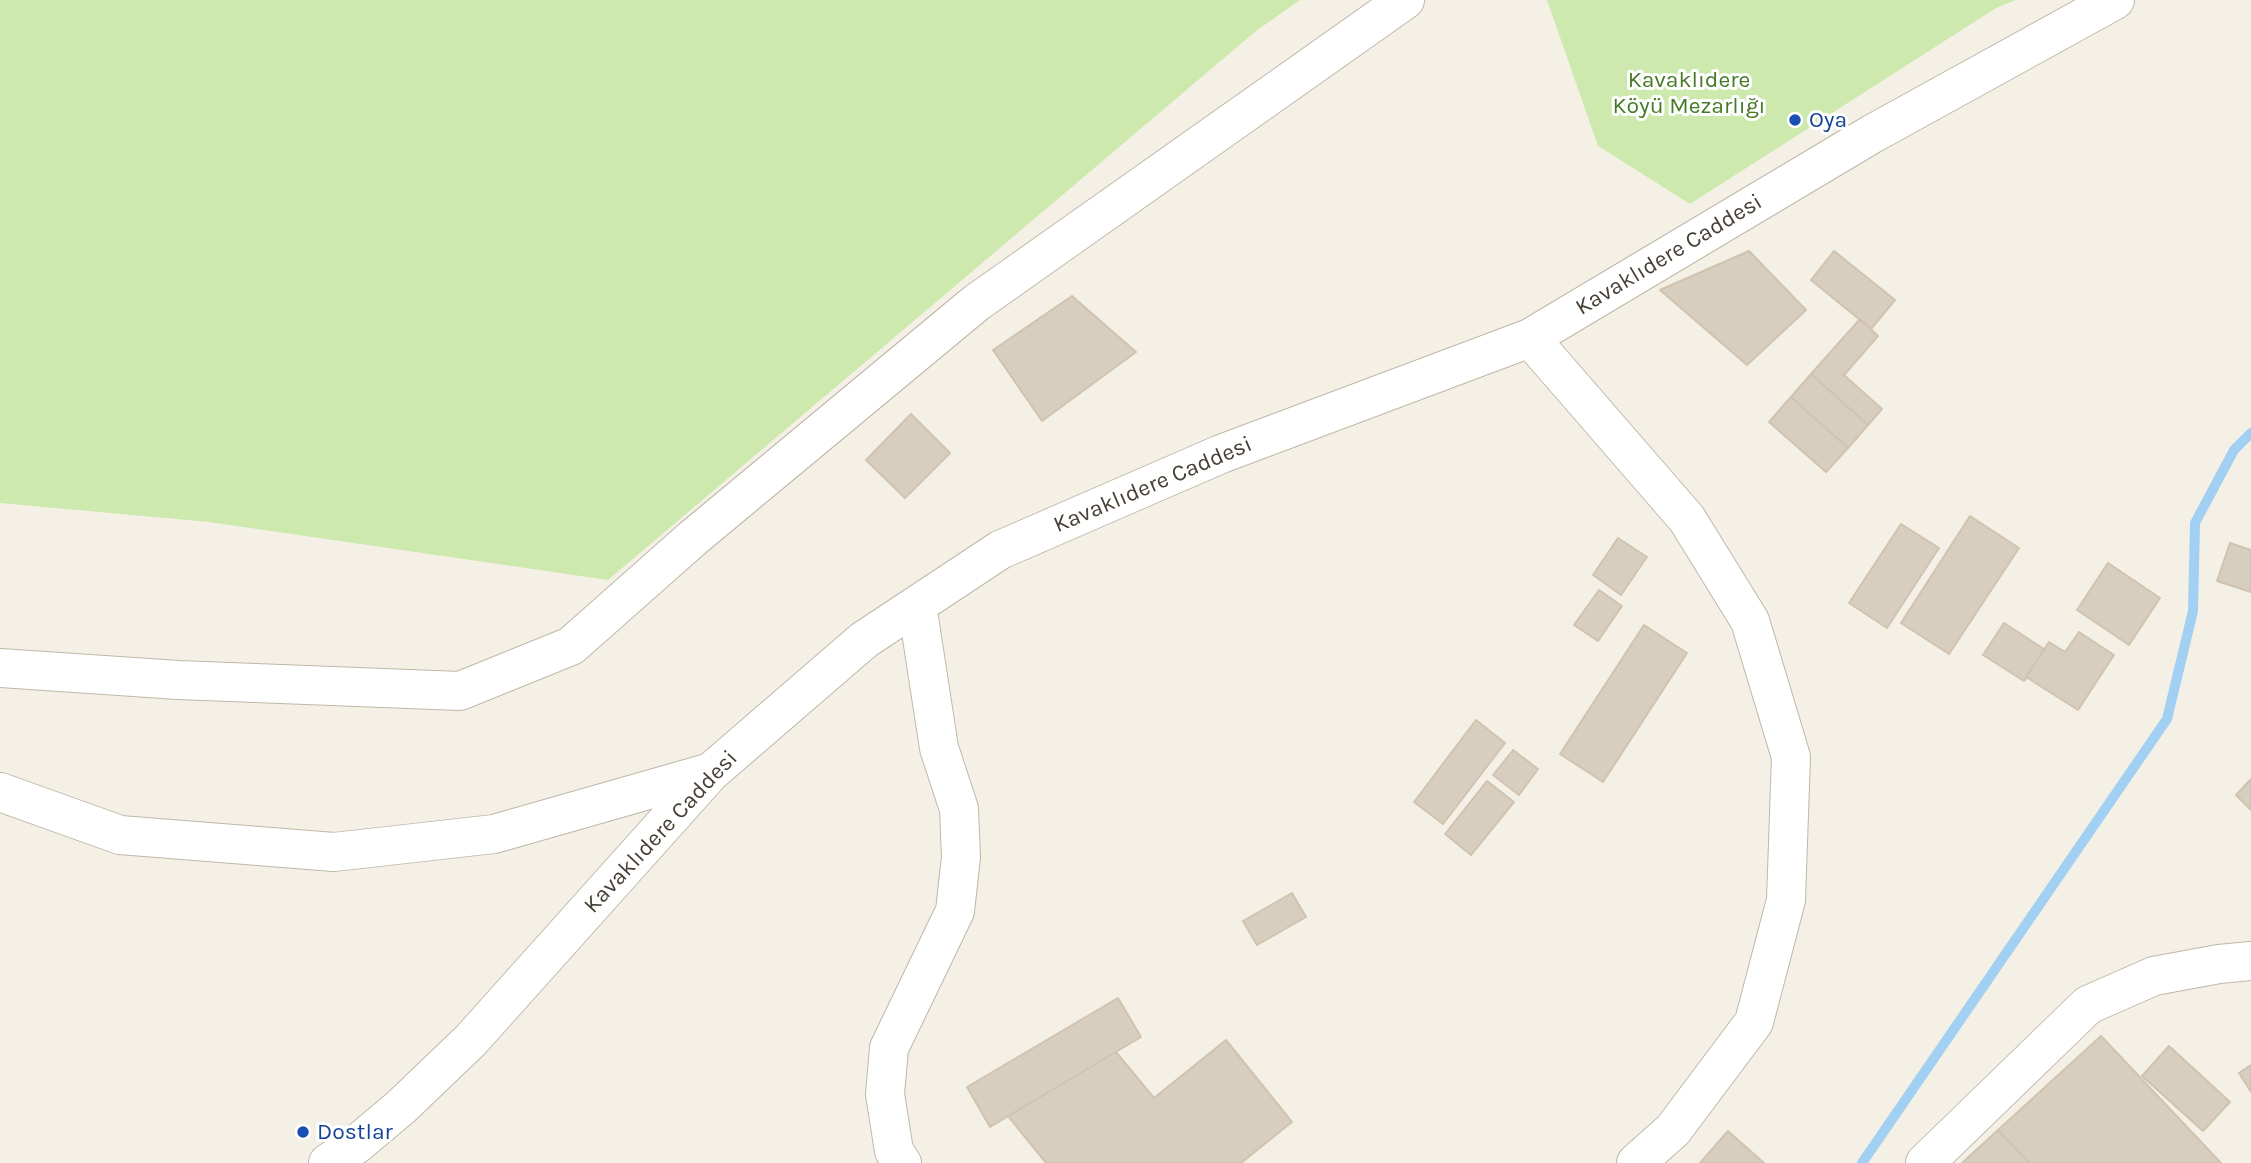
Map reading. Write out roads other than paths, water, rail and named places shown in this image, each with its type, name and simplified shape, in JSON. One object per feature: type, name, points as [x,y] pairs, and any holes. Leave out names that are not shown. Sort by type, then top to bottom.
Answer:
[{"type":"street","points":[[0,668],[178,680],[460,691],[570,646],[694,538],[976,303],[1405,0]]},
{"type":"street","name":"Kavaklıdere Caddesi","points":[[328,1163],[357,1144],[401,1107],[471,1040],[711,772],[864,640],[1000,550],[1221,454],[1530,338],[1872,134],[2115,0]]},
{"type":"street","points":[[1530,338],[1686,519],[1750,621],[1791,757],[1786,900],[1754,1022],[1673,1130],[1636,1163]]},
{"type":"street","points":[[902,1163],[894,1151],[886,1094],[889,1048],[955,911],[961,857],[959,809],[939,748],[917,605]]},
{"type":"street","points":[[0,792],[120,835],[334,852],[494,834],[711,772]]},
{"type":"street","points":[[1925,1163],[2088,1005],[2154,976],[2251,961]]},
{"type":"waterway","points":[[1862,1163],[2167,719],[2193,611],[2195,523],[2234,450],[2251,433]]},
{"type":"place","name":"Oya","points":[[1795,120]]},
{"type":"place","name":"Dostlar","points":[[303,1132]]},
{"type":"park label","name":"Kavaklıdere Köyü Mezarlığı","points":[[1689,93]]}]
